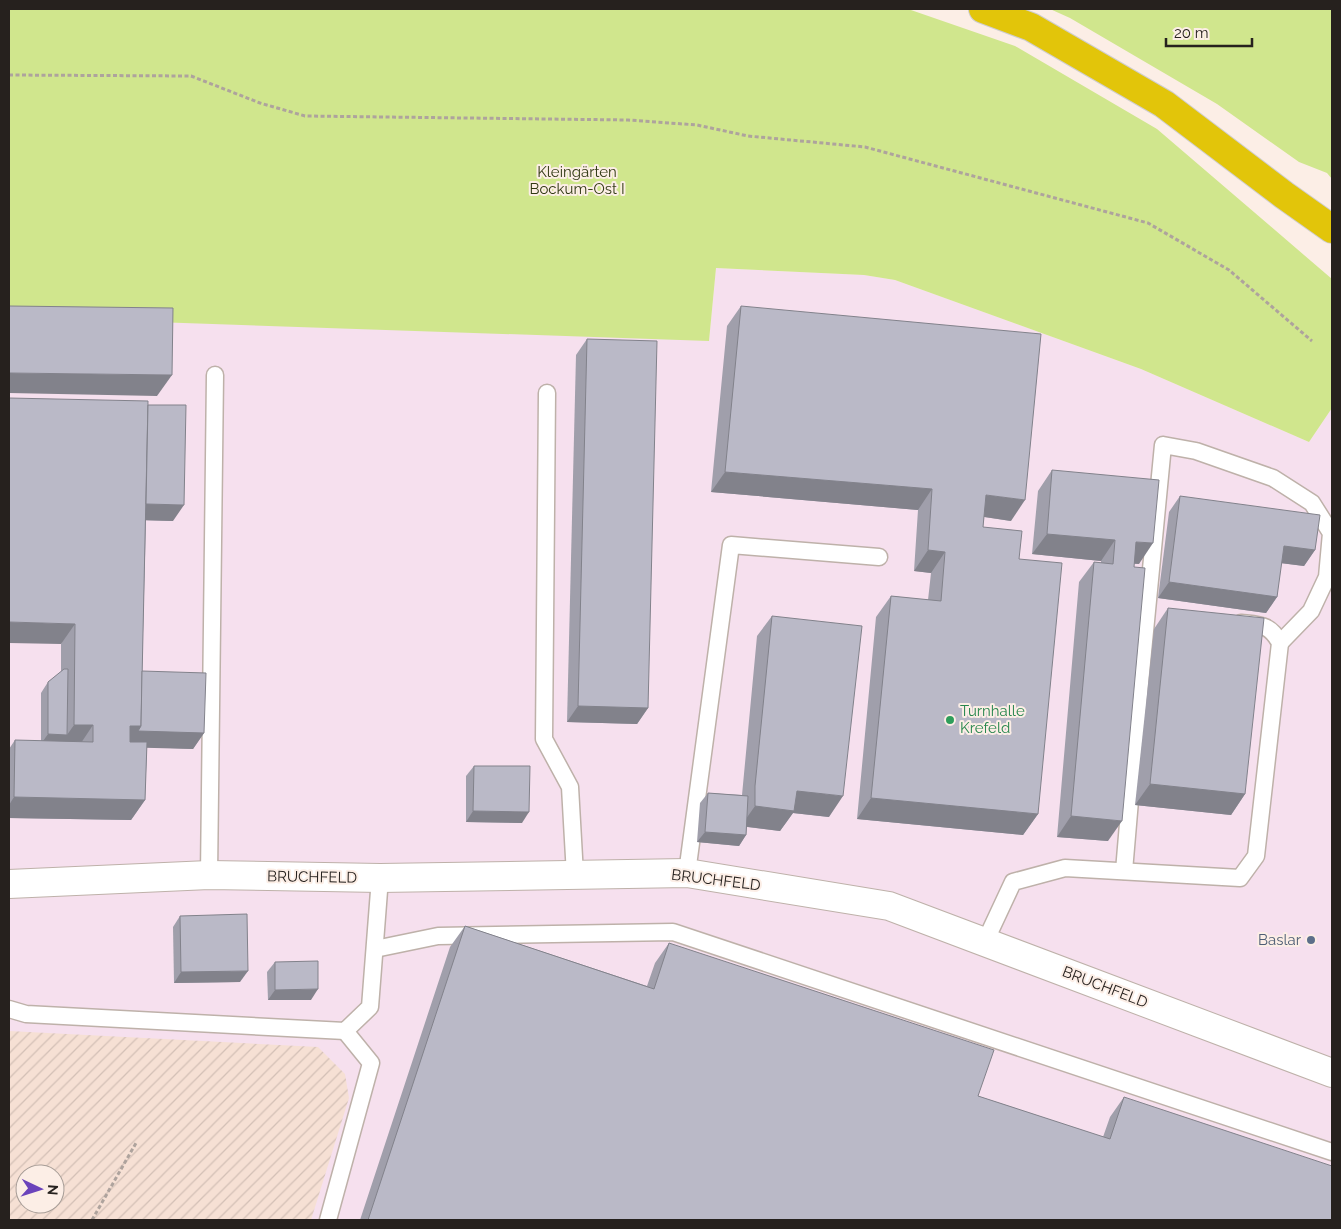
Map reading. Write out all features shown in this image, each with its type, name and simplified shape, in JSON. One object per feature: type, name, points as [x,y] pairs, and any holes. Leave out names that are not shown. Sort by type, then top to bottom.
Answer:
[{"type":"highway","points":[[983,9],[1031,27],[1164,104],[1332,229]]},
{"type":"highway","points":[[1284,195],[1332,243]]},
{"type":"street","name":"BRUCHFELD","points":[[9,884],[209,875],[380,878],[687,873],[889,906],[1332,1073]]},
{"type":"lane","points":[[209,875],[216,375]]},
{"type":"lane","points":[[547,393],[544,739],[570,787],[575,875]]},
{"type":"lane","points":[[1124,872],[1146,614],[1163,445],[1196,451],[1274,478],[1312,503],[1331,533],[1327,577],[1311,611],[1280,643]]},
{"type":"lane","points":[[687,873],[731,545],[880,557]]},
{"type":"lane","points":[[1146,614],[1166,616]]},
{"type":"lane","points":[[985,942],[1013,882],[1065,868],[1240,878],[1256,856],[1280,643],[1275,634],[1264,625],[1224,621]]},
{"type":"lane","points":[[345,1032],[370,1007],[380,878]]},
{"type":"lane","points":[[375,949],[438,936],[673,932],[1332,1152]]},
{"type":"lane","points":[[9,1009],[26,1014],[345,1032],[371,1063],[328,1220]]},
{"type":"path","points":[[9,75],[191,76],[260,104],[305,116],[628,120],[696,125],[748,136],[864,147],[1148,223],[1229,270],[1312,341]]},
{"type":"path","points":[[92,1220],[136,1143]]},
{"type":"shaded area","points":[[716,268],[864,275],[895,280],[1141,369],[1309,442],[1332,408],[1332,1220],[9,1220],[9,317],[709,340]]},
{"type":"shaded area","points":[[9,1031],[318,1047],[345,1074],[349,1098],[311,1220],[9,1220]]},
{"type":"green space","name":"Kleingärten Bockum-Ost I","points":[[9,9],[908,9],[1015,46],[1157,129],[1332,279],[1332,408],[1309,442],[1141,369],[895,280],[864,275],[716,268],[709,341],[9,317]]},
{"type":"green space","points":[[1050,9],[1332,9],[1332,179],[1327,173],[1299,162],[1217,104],[1070,18]]},
{"type":"building","points":[[9,306],[173,308],[172,375],[9,373]]},
{"type":"building","points":[[741,306],[1041,334],[1025,500],[986,495],[983,527],[1022,531],[1019,559],[1062,563],[1038,814],[871,798],[891,596],[941,601],[945,552],[928,550],[932,489],[725,472]]},
{"type":"building","points":[[587,339],[657,341],[648,708],[578,706]]},
{"type":"building","points":[[9,398],[148,401],[141,726],[130,726],[130,742],[147,742],[145,800],[14,797],[15,740],[93,742],[93,725],[74,725],[75,624],[9,622]]},
{"type":"building","points":[[148,405],[186,405],[184,505],[146,504]]},
{"type":"building","points":[[1052,470],[1159,480],[1153,543],[1136,542],[1134,567],[1145,568],[1122,821],[1071,816],[1094,562],[1113,564],[1115,540],[1047,534]]},
{"type":"building","points":[[1180,496],[1320,515],[1315,550],[1284,546],[1277,597],[1169,582]]},
{"type":"building","points":[[1168,608],[1264,618],[1245,794],[1150,784]]},
{"type":"building","points":[[772,616],[862,626],[843,796],[797,791],[794,811],[755,806],[755,786]]},
{"type":"building","points":[[64,669],[68,669],[67,735],[48,734],[48,682]]},
{"type":"building","points":[[142,671],[206,673],[204,733],[138,731],[141,726]]},
{"type":"building","points":[[474,766],[530,766],[529,812],[473,811]]},
{"type":"building","points":[[708,793],[748,796],[746,835],[705,832]]},
{"type":"building","points":[[247,914],[248,971],[181,972],[180,916]]},
{"type":"building","points":[[465,926],[654,989],[669,943],[994,1050],[978,1096],[1110,1139],[1124,1097],[1332,1166],[1332,1220],[368,1220]]},
{"type":"building","points":[[318,961],[318,989],[275,990],[275,962]]},
{"type":"place","name":"Turnhalle Krefeld","points":[[950,720]]},
{"type":"place","name":"Baslar","points":[[1311,940]]}]
